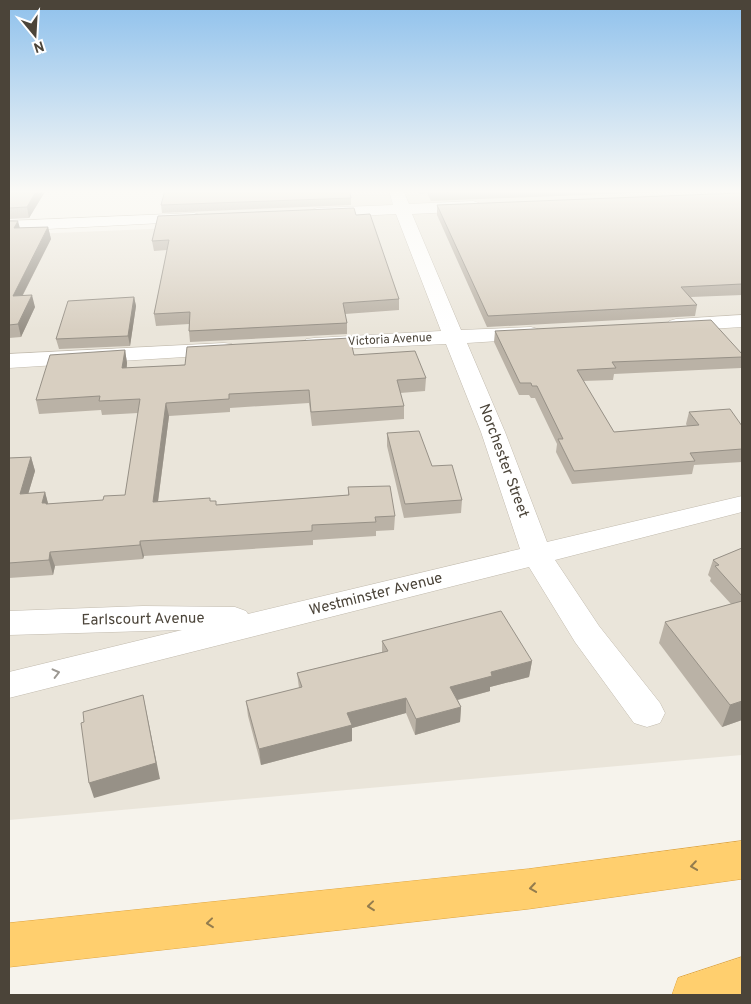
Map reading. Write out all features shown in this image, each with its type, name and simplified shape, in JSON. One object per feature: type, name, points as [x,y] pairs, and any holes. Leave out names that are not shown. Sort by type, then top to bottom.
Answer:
[{"type":"highway","points":[[9,945],[528,889],[742,860]]},
{"type":"highway","points":[[695,995],[742,980]]},
{"type":"street","name":"Norchester Street","points":[[412,237],[493,432],[537,555],[587,634],[647,713]]},
{"type":"street","points":[[653,326],[742,321]]},
{"type":"street","name":"Victoria Avenue","points":[[296,345],[553,331]]},
{"type":"street","points":[[9,361],[246,348]]},
{"type":"street","name":"Westminster Avenue","points":[[9,685],[742,504]]},
{"type":"street","name":"Earlscourt Avenue","points":[[9,623],[143,618],[276,619]]},
{"type":"shaded area","points":[[9,237],[742,237],[742,755],[9,820]]},
{"type":"building","points":[[9,237],[43,237],[13,296],[32,295],[18,324],[9,325]]},
{"type":"building","points":[[153,237],[378,237],[399,299],[343,303],[347,323],[189,331],[190,312],[154,314],[169,240],[152,241]]},
{"type":"building","points":[[452,237],[742,237],[742,284],[681,287],[697,305],[488,316]]},
{"type":"building","points":[[134,297],[128,336],[56,339],[68,301]]},
{"type":"building","points":[[711,320],[742,354],[742,357],[612,362],[616,368],[577,370],[614,432],[699,425],[689,412],[730,409],[742,426],[742,449],[690,453],[695,461],[574,471],[558,439],[563,439],[537,386],[532,386],[531,383],[520,383],[495,331]]},
{"type":"building","points":[[350,338],[354,355],[415,351],[426,378],[397,380],[404,406],[311,412],[309,390],[229,394],[229,399],[166,403],[153,502],[210,498],[210,501],[216,501],[216,505],[349,495],[348,487],[390,486],[395,516],[375,517],[376,522],[312,525],[312,531],[140,541],[140,545],[50,552],[49,560],[9,563],[9,458],[31,457],[20,494],[45,492],[42,503],[103,500],[104,496],[125,495],[140,399],[99,401],[100,396],[36,400],[50,355],[125,350],[122,368],[185,365],[187,347]]},
{"type":"building","points":[[419,431],[432,466],[452,465],[462,500],[405,504],[387,433]]},
{"type":"building","points":[[742,548],[742,596],[715,566],[719,565],[713,560]]},
{"type":"building","points":[[742,601],[742,701],[730,705],[665,622]]},
{"type":"building","points":[[501,611],[532,661],[491,672],[492,676],[450,687],[461,707],[416,719],[406,698],[347,713],[352,725],[259,749],[246,701],[302,687],[297,673],[388,651],[382,641]]},
{"type":"building","points":[[143,695],[156,763],[89,783],[81,723],[84,722],[83,712]]}]
